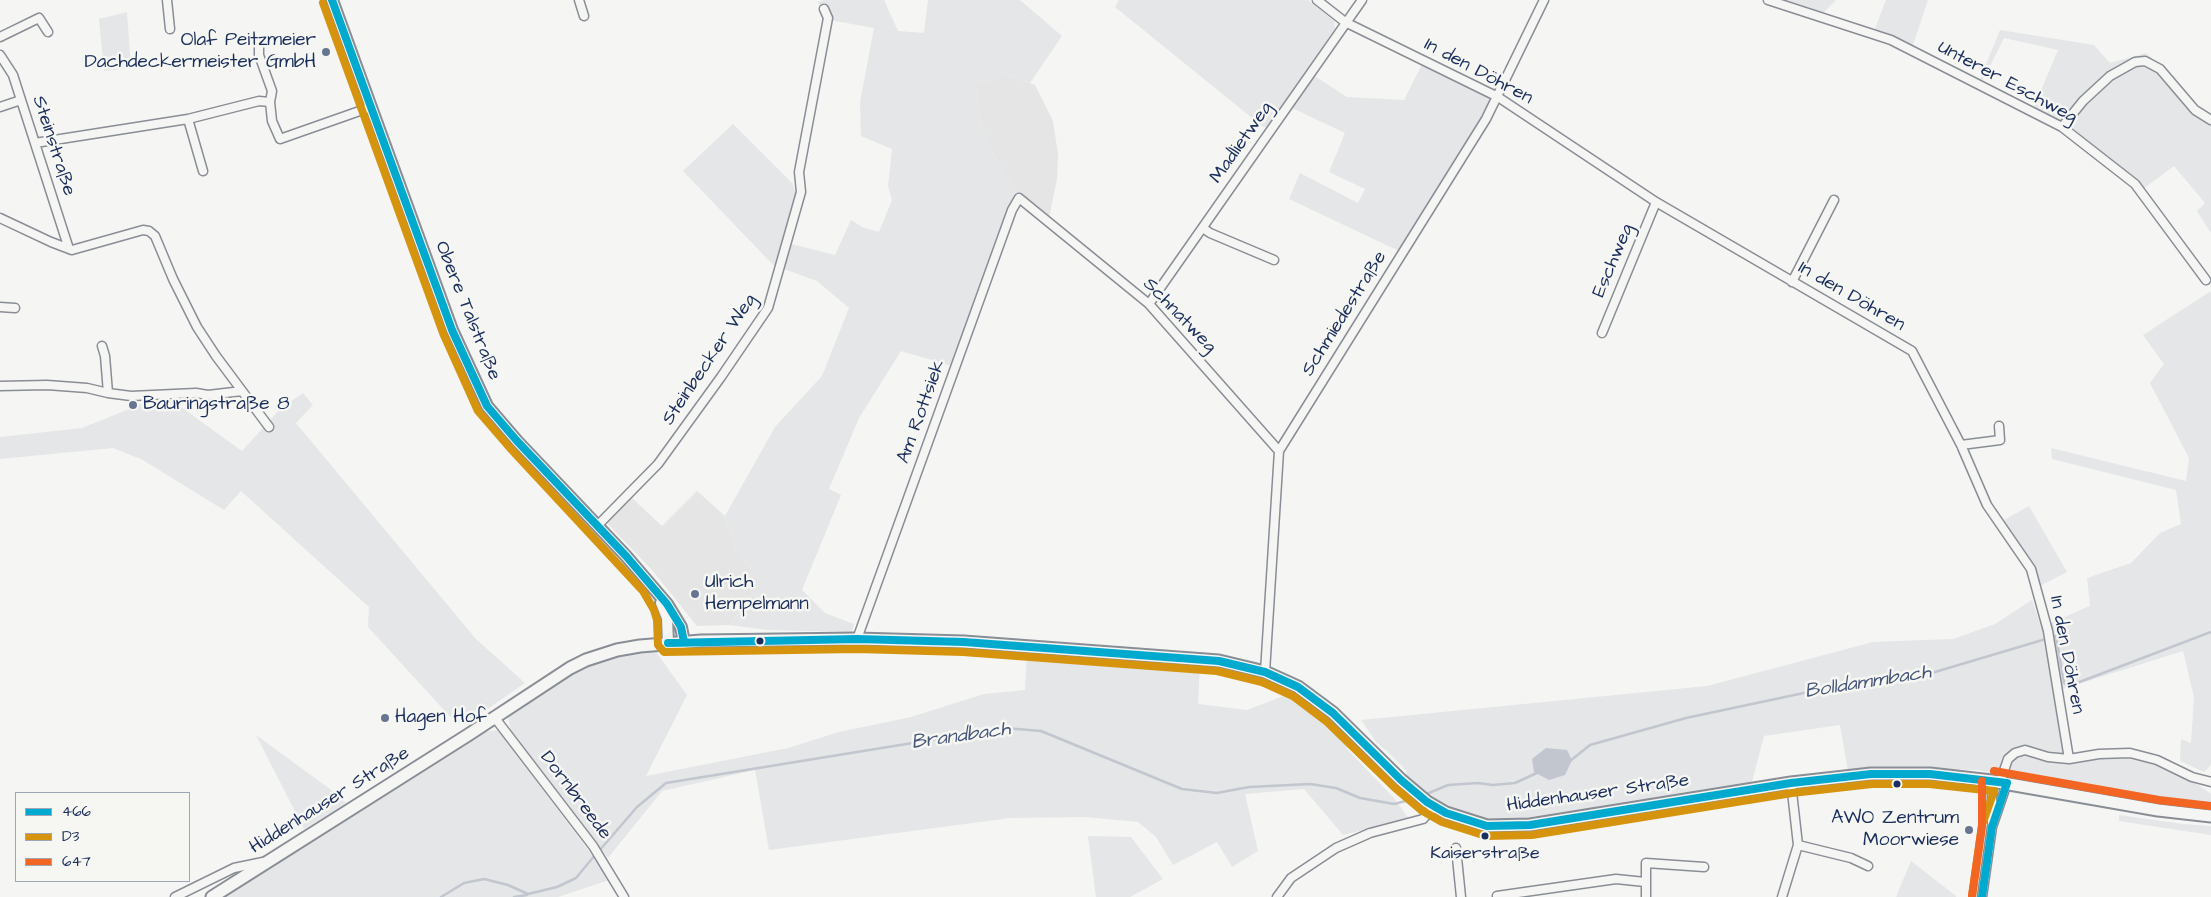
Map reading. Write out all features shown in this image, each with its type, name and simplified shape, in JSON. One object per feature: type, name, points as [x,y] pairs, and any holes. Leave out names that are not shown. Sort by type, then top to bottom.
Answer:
[{"type":"main road","name":"Hiddenhauser Straße","points":[[212,897],[495,718],[570,668],[586,660],[617,650],[684,642],[857,639],[964,642],[1219,661],[1265,672],[1298,687],[1322,704],[1430,804],[1459,818],[1480,824],[1519,826],[1791,782],[1871,774],[1930,774],[1999,782],[2158,810],[2211,816]]},
{"type":"street","points":[[167,0],[170,28]]},
{"type":"street","name":"Obere Talstraße","points":[[332,0],[461,353],[487,406],[517,441],[598,525],[667,604],[681,627],[684,642]]},
{"type":"street","points":[[579,0],[584,16]]},
{"type":"street","name":"In den Döhren","points":[[1317,0],[1344,22],[1498,97],[1656,202],[1912,351],[1961,445],[1987,505],[2031,569],[2049,635],[2069,759]]},
{"type":"street","name":"Madlietweg","points":[[1150,304],[1344,22],[1362,0]]},
{"type":"street","name":"Schmiedestraße","points":[[1265,672],[1279,451],[1498,97],[1544,0]]},
{"type":"street","name":"Unterer Eschweg","points":[[1768,0],[1891,40],[2062,127],[2135,184],[2206,280]]},
{"type":"street","name":"Steinbecker Weg","points":[[598,525],[658,464],[721,378],[768,308],[801,192],[799,172],[828,18],[824,9]]},
{"type":"street","points":[[0,37],[39,18],[48,32]]},
{"type":"street","points":[[259,43],[259,55],[272,91],[270,102],[272,121],[280,138],[371,107]]},
{"type":"street","name":"Steinstraße","points":[[0,55],[13,76],[69,249]]},
{"type":"street","points":[[2062,127],[2083,101],[2110,76],[2135,62],[2145,61],[2160,69],[2195,110],[2211,120]]},
{"type":"street","points":[[0,107],[21,100]]},
{"type":"street","points":[[35,143],[188,119],[259,101],[270,102]]},
{"type":"street","points":[[188,119],[203,171]]},
{"type":"street","name":"Schnatweg","points":[[1019,198],[1150,304],[1279,451]]},
{"type":"street","name":"Am Rottsiek","points":[[857,639],[1012,210],[1019,198]]},
{"type":"street","points":[[1792,282],[1834,200]]},
{"type":"street","name":"Eschweg","points":[[1602,333],[1656,202]]},
{"type":"street","points":[[0,218],[69,249],[77,250],[88,244],[143,230],[150,231],[155,236],[173,279],[197,327],[269,427]]},
{"type":"street","points":[[1203,228],[1274,260]]},
{"type":"street","points":[[0,307],[15,308]]},
{"type":"street","points":[[102,346],[105,356],[108,394]]},
{"type":"street","points":[[0,386],[47,385],[131,396],[196,393],[208,396],[242,391]]},
{"type":"street","points":[[1961,445],[2000,440],[1999,426]]},
{"type":"street","name":"Obere Talstraße","points":[[651,585],[663,606],[667,618],[668,643]]},
{"type":"street","name":"Dornbreede","points":[[495,718],[593,846],[624,897]]},
{"type":"street","points":[[1982,897],[1999,782],[2008,759],[2015,753],[2025,750],[2048,757],[2069,759],[2099,754],[2130,754],[2157,760],[2192,776],[2211,782]]},
{"type":"street","points":[[1782,897],[1798,845],[1791,782]]},
{"type":"street","points":[[1992,826],[1999,782]]},
{"type":"street","points":[[1277,897],[1291,878],[1336,848],[1370,833],[1423,819],[1430,804]]},
{"type":"street","points":[[1798,845],[1851,858],[1868,866]]},
{"type":"street","points":[[1456,848],[1460,897]]},
{"type":"street","points":[[175,897],[234,868],[268,861]]},
{"type":"street","points":[[1646,897],[1646,863],[1704,867]]},
{"type":"street","points":[[1497,896],[1520,895],[1607,880],[1645,882]]},
{"type":"shaded area","points":[[824,0],[884,0],[898,31],[924,33],[928,0],[1020,0],[1062,36],[1030,83],[1005,74],[975,85],[981,124],[989,147],[1017,193],[952,366],[901,351],[859,418],[829,489],[841,495],[802,590],[825,613],[854,624],[852,632],[768,630],[729,625],[746,604],[760,581],[737,552],[725,516],[775,427],[822,376],[849,308],[817,281],[776,268],[683,171],[733,124],[793,184],[796,195],[787,239],[791,244],[835,255],[851,220],[862,227],[879,232],[892,200],[888,186],[892,149],[861,136],[860,102],[874,28],[824,19],[818,2]]},
{"type":"shaded area","points":[[1119,0],[1308,0],[1334,21],[1335,28],[1269,128],[1262,126],[1115,7]]},
{"type":"shaded area","points":[[1775,0],[1836,0],[1821,15]]},
{"type":"shaded area","points":[[1886,0],[1928,0],[1912,48],[1874,31]]},
{"type":"shaded area","points":[[127,12],[131,68],[104,71],[99,19]]},
{"type":"shaded area","points":[[2000,30],[2094,45],[2110,63],[2146,53],[2176,78],[2170,85],[2211,122],[2211,231],[2197,211],[2205,203],[2174,166],[2143,189],[2070,126],[2034,107],[2058,50],[2004,38],[1983,80],[1980,79]]},
{"type":"shaded area","points":[[1422,64],[1489,96],[1492,102],[1399,251],[1289,199],[1300,173],[1358,203],[1365,189],[1329,172],[1345,133],[1290,107],[1313,75],[1347,97],[1404,100]]},
{"type":"shaded area","points":[[1005,74],[1035,85],[1053,121],[1058,154],[1057,179],[1049,218],[1017,193],[989,147],[981,124],[975,85]]},
{"type":"shaded area","points":[[2211,291],[2211,765],[2204,772],[2180,761],[2181,739],[2191,743],[2194,697],[2183,651],[2053,692],[2065,764],[2100,758],[2135,759],[2167,769],[2196,783],[2211,794],[2211,809],[2182,808],[2119,798],[2047,782],[1978,770],[1898,768],[1848,771],[1840,725],[1764,736],[1751,785],[1528,820],[1500,822],[1462,813],[1431,796],[1408,778],[1406,770],[1376,742],[1361,720],[1707,686],[1873,642],[1953,639],[1995,624],[2032,600],[2041,627],[2090,606],[2087,578],[2131,563],[2160,533],[2181,524],[2176,490],[2052,459],[2051,448],[2186,481],[2189,458],[2150,383],[2164,364],[2143,335]]},
{"type":"shaded area","points":[[303,393],[313,405],[296,423],[476,639],[525,683],[466,724],[455,722],[368,627],[369,607],[241,491],[224,510],[141,459],[113,448],[0,459],[0,437],[82,428],[144,403],[181,407],[242,451],[280,409]]},
{"type":"shaded area","points":[[697,491],[725,516],[737,552],[760,581],[746,604],[729,625],[697,626],[652,570],[606,522],[631,497],[662,526]]},
{"type":"shaded area","points":[[2029,506],[2067,572],[2040,586],[2004,520]]},
{"type":"shaded area","points":[[654,649],[687,695],[646,776],[788,748],[839,732],[911,717],[984,694],[1025,690],[1027,654],[1200,666],[1198,704],[1247,710],[1294,692],[1334,724],[1352,744],[1346,748],[1394,798],[1409,819],[1343,835],[1304,789],[1245,794],[1258,851],[1232,867],[1217,842],[1173,865],[1156,837],[1138,822],[1085,817],[1010,818],[769,850],[755,770],[662,791],[608,858],[511,731],[508,718],[514,711],[578,669],[593,662],[621,654]]},
{"type":"shaded area","points":[[498,730],[609,880],[558,897],[219,897],[482,732]]},
{"type":"shaded area","points":[[256,735],[338,795],[346,803],[304,829]]},
{"type":"shaded area","points":[[1546,748],[1567,750],[1572,760],[1565,775],[1549,780],[1534,772],[1532,759]]},
{"type":"shaded area","points":[[2119,815],[2211,826],[2211,835],[2119,821]]},
{"type":"shaded area","points":[[1088,836],[1131,837],[1163,879],[1130,897],[1096,897]]},
{"type":"shaded area","points":[[1911,861],[1956,896],[1956,897],[1896,897]]},
{"type":"waterway","name":"Bolldammbach","points":[[1570,761],[1590,745],[1686,718],[1832,687],[1908,680],[2056,636],[2064,683],[2069,686],[2211,632]]},
{"type":"waterway","name":"Brandbach","points":[[599,851],[637,807],[666,783],[1005,728],[1041,731],[1182,789],[1217,793],[1249,787],[1310,784],[1336,788],[1360,798],[1394,804],[1417,798]]},
{"type":"waterway","name":"Brandbach","points":[[1424,795],[1448,785],[1515,783],[1539,772]]},
{"type":"waterway","name":"Brandbach","points":[[441,897],[464,883],[484,879],[508,885],[528,894],[557,887],[576,878],[595,855]]},
{"type":"waterway","points":[[514,897],[527,895]]},
{"type":"transit line","name":"466","points":[[332,0],[452,330],[487,406],[517,441],[626,556],[667,604],[681,627],[684,642]]},
{"type":"transit line","name":"D3","points":[[323,3],[443,333],[478,411],[643,591],[654,610],[657,620],[658,645],[664,652],[857,649],[963,652],[1217,671],[1262,682],[1293,696],[1326,721],[1394,787],[1421,810],[1442,822],[1486,836],[1532,835],[1792,793],[1872,784],[1929,784],[1994,791],[1982,825],[1972,896]]},
{"type":"transit line","name":"466","points":[[668,643],[857,639],[964,642],[1219,661],[1265,672],[1298,687],[1333,713],[1401,780],[1427,802],[1446,813],[1487,826],[1530,825],[1791,783],[1871,774],[1930,774],[2007,783],[1992,827],[1982,897]]},
{"type":"transit line","name":"647","points":[[1994,771],[2159,800],[2211,806]]},
{"type":"transit line","name":"647","points":[[1972,896],[1982,826],[1982,781]]},
{"type":"place","name":"Olaf Peitzmeier Dachdeckermeister GmbH","points":[[326,52]]},
{"type":"place","name":"Bauringstraße 8","points":[[133,405]]},
{"type":"place","name":"Ulrich Hempelmann","points":[[695,594]]},
{"type":"place","name":"Hagen Hof","points":[[385,718]]},
{"type":"place","name":"AWO Zentrum Moorwiese","points":[[1969,830]]},
{"type":"place","name":"Kaiserstraße","points":[[1485,836]]}]
